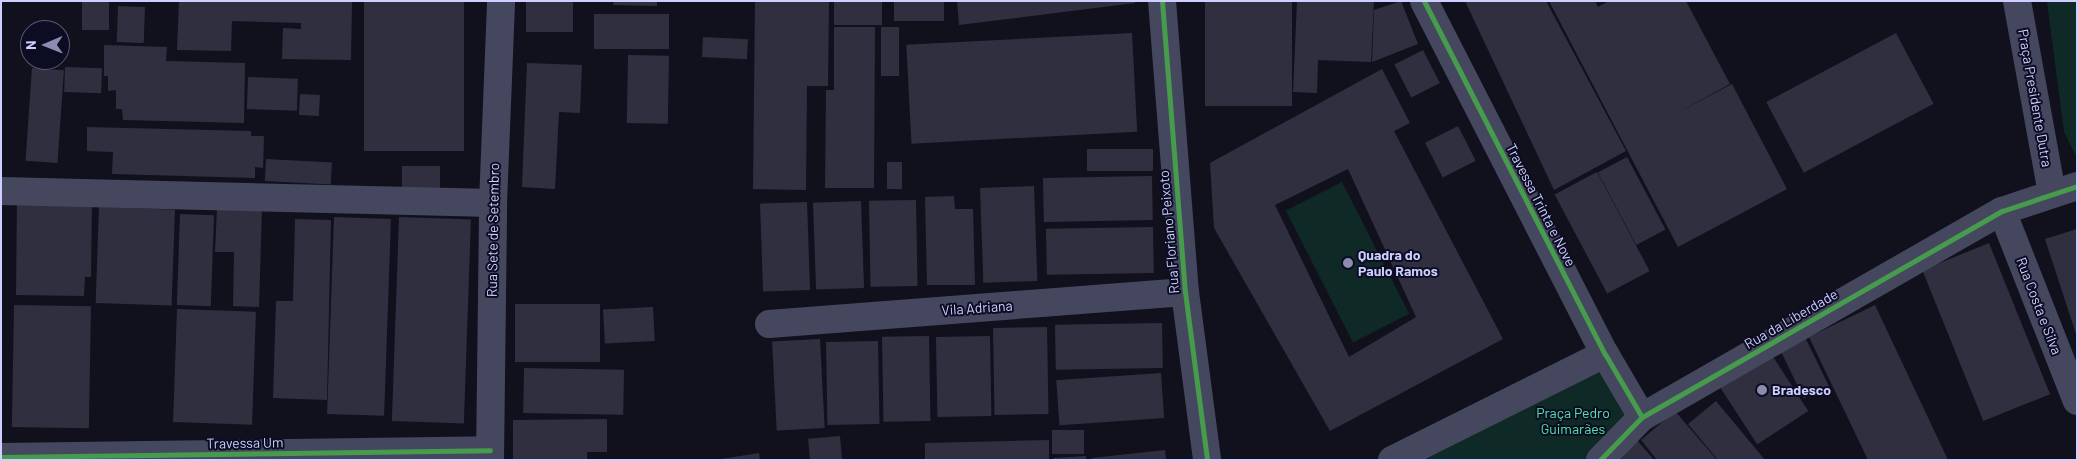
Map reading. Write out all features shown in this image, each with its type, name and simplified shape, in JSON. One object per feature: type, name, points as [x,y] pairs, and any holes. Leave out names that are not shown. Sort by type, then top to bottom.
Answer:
[{"type":"street","name":"Rua Sete de Setembro","points":[[490,455],[493,203],[501,1]]},
{"type":"street","name":"Rua Floriano Peixoto","points":[[1162,1],[1185,292],[1206,460]]},
{"type":"street","name":"Travessa Trinta e Nove","points":[[1424,1],[1605,354],[1642,417]]},
{"type":"street","name":"Praça Presidente Dutra","points":[[2002,211],[2064,190],[2017,1]]},
{"type":"street","points":[[1,190],[493,203]]},
{"type":"street","name":"Rua Costa e Silva","points":[[2002,211],[2077,401]]},
{"type":"street","name":"Rua da Liberdade","points":[[1600,460],[1642,417],[2002,211]]},
{"type":"street","name":"Vila Adriana","points":[[769,324],[1185,292]]},
{"type":"street","points":[[1392,460],[1605,354]]},
{"type":"street","name":"Travessa Um","points":[[1,458],[490,455]]},
{"type":"green space","points":[[2077,1],[2077,158],[2064,132],[2047,2]]},
{"type":"green space","name":"Quadra do Paulo Ramos","points":[[1342,182],[1409,314],[1353,342],[1286,211]]},
{"type":"green space","name":"Praça Pedro Guimarães","points":[[1604,363],[1633,417],[1588,460],[1412,460]]},
{"type":"building","points":[[82,1],[109,1],[109,30],[82,30]]},
{"type":"building","points":[[179,1],[352,1],[351,60],[282,59],[283,28],[301,29],[301,23],[232,21],[231,51],[177,50]]},
{"type":"building","points":[[364,1],[464,1],[464,151],[364,151]]},
{"type":"building","points":[[526,1],[573,1],[573,32],[526,32]]},
{"type":"building","points":[[614,1],[657,1],[657,6],[613,5]]},
{"type":"building","points":[[755,1],[829,1],[828,86],[807,86],[806,190],[753,189]]},
{"type":"building","points":[[834,1],[882,1],[882,25],[834,25]]},
{"type":"building","points":[[894,1],[944,1],[944,21],[894,21]]},
{"type":"building","points":[[957,1],[1135,1],[1135,3],[959,25]]},
{"type":"building","points":[[1205,1],[1292,1],[1292,106],[1205,106]]},
{"type":"building","points":[[1297,1],[1374,1],[1371,62],[1318,60],[1317,93],[1293,92]]},
{"type":"building","points":[[1401,1],[1418,44],[1372,62],[1374,10]]},
{"type":"building","points":[[1465,1],[1546,1],[1626,151],[1554,190]]},
{"type":"building","points":[[1549,1],[1595,1],[1598,7],[1609,1],[1686,1],[1730,84],[1673,115],[1732,84],[1787,189],[1678,247]]},
{"type":"building","points":[[118,6],[145,7],[144,43],[117,42]]},
{"type":"building","points":[[594,14],[669,14],[669,49],[594,49]]},
{"type":"building","points":[[834,27],[875,27],[874,188],[825,188],[826,90],[834,90]]},
{"type":"building","points":[[881,27],[899,27],[899,76],[881,76]]},
{"type":"building","points":[[1132,33],[1137,132],[911,144],[906,45]]},
{"type":"building","points":[[1896,33],[1934,104],[1804,173],[1766,102]]},
{"type":"building","points":[[703,37],[748,39],[747,59],[702,57]]},
{"type":"building","points":[[104,45],[167,47],[166,61],[245,63],[244,123],[123,120],[122,109],[116,109],[116,90],[108,91],[108,76],[104,76]]},
{"type":"building","points":[[1423,50],[1440,83],[1411,97],[1394,65]]},
{"type":"building","points":[[628,55],[669,56],[668,124],[627,123]]},
{"type":"building","points":[[527,63],[582,65],[580,113],[559,112],[555,189],[522,187]]},
{"type":"building","points":[[70,67],[102,68],[101,93],[64,92],[65,70],[70,70]]},
{"type":"building","points":[[1382,69],[1410,123],[1394,131],[1503,339],[1330,431],[1214,228],[1210,163]],"holes":[[[1348,169],[1416,317],[1349,357],[1275,205]]]},
{"type":"building","points":[[32,70],[64,70],[57,163],[26,161]]},
{"type":"building","points":[[248,77],[298,79],[297,111],[247,109]]},
{"type":"building","points":[[300,94],[320,95],[319,116],[299,115]]},
{"type":"building","points":[[1458,126],[1476,161],[1443,178],[1425,143]]},
{"type":"building","points":[[87,127],[251,131],[251,136],[264,136],[263,168],[255,167],[255,178],[112,174],[113,152],[87,151]]},
{"type":"building","points":[[1087,149],[1153,149],[1153,171],[1087,171]]},
{"type":"building","points":[[1627,157],[1665,229],[1636,245],[1598,172]]},
{"type":"building","points":[[266,159],[332,162],[331,184],[265,181]]},
{"type":"building","points":[[887,162],[902,162],[902,189],[887,189]]},
{"type":"building","points":[[402,166],[440,166],[440,190],[402,190]]},
{"type":"building","points":[[1597,172],[1650,271],[1607,293],[1555,195]]},
{"type":"building","points":[[1152,176],[1153,220],[1044,222],[1043,178]]},
{"type":"building","points":[[1034,186],[1037,281],[983,283],[980,188]]},
{"type":"building","points":[[954,196],[955,209],[973,209],[975,285],[927,285],[925,197]]},
{"type":"building","points":[[17,198],[92,199],[91,277],[85,277],[84,296],[16,295]]},
{"type":"building","points":[[916,200],[918,286],[871,287],[869,201]]},
{"type":"building","points":[[861,201],[864,288],[816,290],[813,203]]},
{"type":"building","points":[[807,202],[810,290],[763,292],[760,204]]},
{"type":"building","points":[[99,207],[175,210],[172,306],[96,303]]},
{"type":"building","points":[[217,208],[262,209],[259,307],[233,306],[234,252],[215,252]]},
{"type":"building","points":[[180,214],[214,215],[211,306],[177,305]]},
{"type":"building","points":[[334,217],[391,219],[384,416],[327,414]]},
{"type":"building","points":[[399,217],[471,220],[464,423],[392,421]]},
{"type":"building","points":[[295,219],[331,220],[327,400],[273,398],[276,301],[293,301]]},
{"type":"building","points":[[1153,227],[1154,273],[1047,275],[1046,229]]},
{"type":"building","points":[[2077,229],[2077,334],[2076,334],[2045,239]]},
{"type":"building","points":[[1989,243],[2050,394],[1983,421],[1922,270]]},
{"type":"building","points":[[515,304],[600,304],[600,362],[515,362]]},
{"type":"building","points":[[14,305],[91,306],[89,428],[12,427]]},
{"type":"building","points":[[1875,305],[1948,460],[1868,460],[1809,337]]},
{"type":"building","points":[[653,307],[655,341],[605,344],[603,310]]},
{"type":"building","points":[[177,309],[256,312],[252,425],[173,422]]},
{"type":"building","points":[[1162,323],[1163,368],[1056,370],[1055,325]]},
{"type":"building","points":[[1047,327],[1049,414],[995,415],[993,328]]},
{"type":"building","points":[[1803,333],[1829,386],[1804,398],[1778,345]]},
{"type":"building","points":[[929,336],[930,421],[883,422],[882,337]]},
{"type":"building","points":[[990,336],[991,416],[937,417],[936,337]]},
{"type":"building","points":[[820,339],[825,428],[777,430],[772,342]]},
{"type":"building","points":[[878,341],[879,424],[827,425],[826,342]]},
{"type":"building","points":[[1768,349],[1808,411],[1757,444],[1717,382]]},
{"type":"building","points":[[524,368],[624,370],[623,415],[523,413]]},
{"type":"building","points":[[1161,373],[1164,418],[1059,425],[1056,380]]},
{"type":"building","points":[[1716,401],[1765,460],[1718,460],[1688,424]]},
{"type":"building","points":[[1675,411],[1717,460],[1657,460],[1641,440]]},
{"type":"building","points":[[607,419],[607,452],[587,452],[587,460],[513,460],[513,420]]},
{"type":"building","points":[[1052,430],[1084,430],[1084,454],[1052,454]]},
{"type":"building","points":[[840,436],[842,460],[810,460],[808,439]]},
{"type":"building","points":[[1049,440],[1049,460],[925,460],[925,443]]},
{"type":"building","points":[[1637,440],[1654,460],[1623,460],[1620,456]]},
{"type":"building","points":[[1165,450],[1166,460],[1092,460],[1092,458]]},
{"type":"building","points":[[759,453],[760,460],[721,459]]},
{"type":"building","points":[[1086,456],[1086,460],[1053,460],[1053,458]]},
{"type":"cycle path","points":[[1162,1],[1185,292],[1207,460]]},
{"type":"cycle path","points":[[1424,1],[1605,354],[1642,417]]},
{"type":"cycle path","points":[[1600,460],[1642,417],[2002,211],[2077,186]]},
{"type":"cycle path","points":[[1,457],[490,450]]},
{"type":"place","name":"Quadra do Paulo Ramos","points":[[1348,263]]},
{"type":"place","name":"Bradesco","points":[[1762,390]]}]
